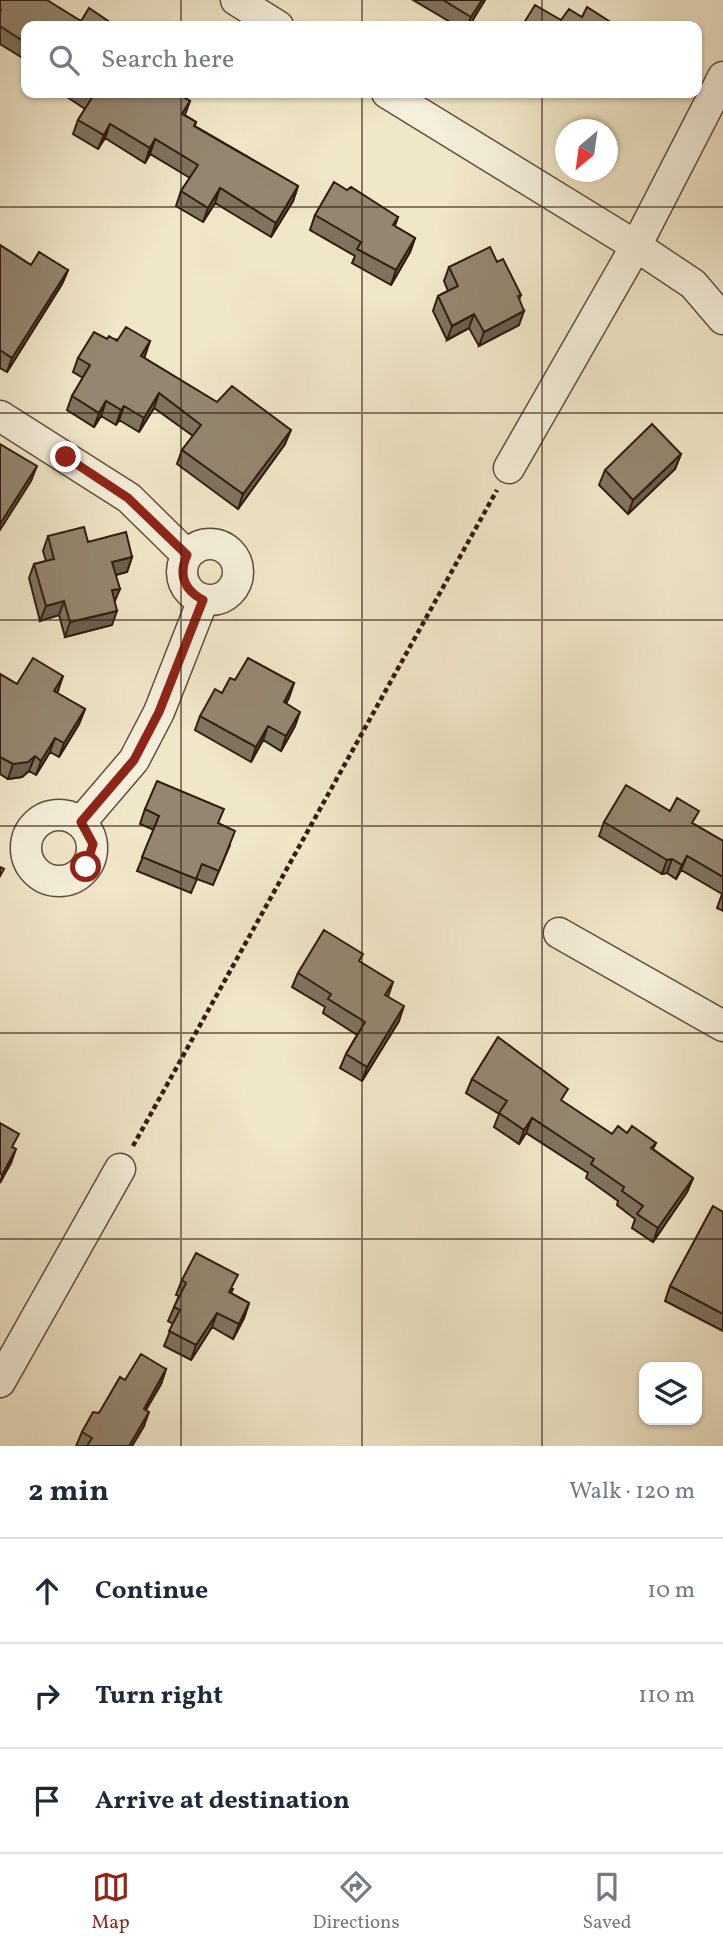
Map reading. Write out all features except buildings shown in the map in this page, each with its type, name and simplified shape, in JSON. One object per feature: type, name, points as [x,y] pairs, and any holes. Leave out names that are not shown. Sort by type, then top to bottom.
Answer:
[{"type":"street","points":[[236,0],[270,21]]},
{"type":"street","points":[[509,468],[636,246],[723,78]]},
{"type":"street","points":[[395,98],[693,284],[723,319]]},
{"type":"street","points":[[0,416],[128,498],[187,555]]},
{"type":"street","points":[[206,544],[217,544],[235,558],[239,568],[238,579],[225,597],[203,600],[186,587],[182,576],[187,555],[206,544]]},
{"type":"street","points":[[81,822],[134,760],[159,712],[203,600]]},
{"type":"street","points":[[58,814],[81,822],[93,844],[92,856],[78,876],[54,881],[42,877],[13,841],[46,817],[58,814]]},
{"type":"street","points":[[559,933],[723,1026]]},
{"type":"street","points":[[0,1382],[120,1168]]},
{"type":"path","points":[[120,1168],[509,468]]},
{"type":"route","points":[[66,457],[128,498],[187,555],[182,576],[193,595],[203,600],[159,712],[134,760],[81,822],[89,832],[93,844],[92,856],[86,867]]}]
